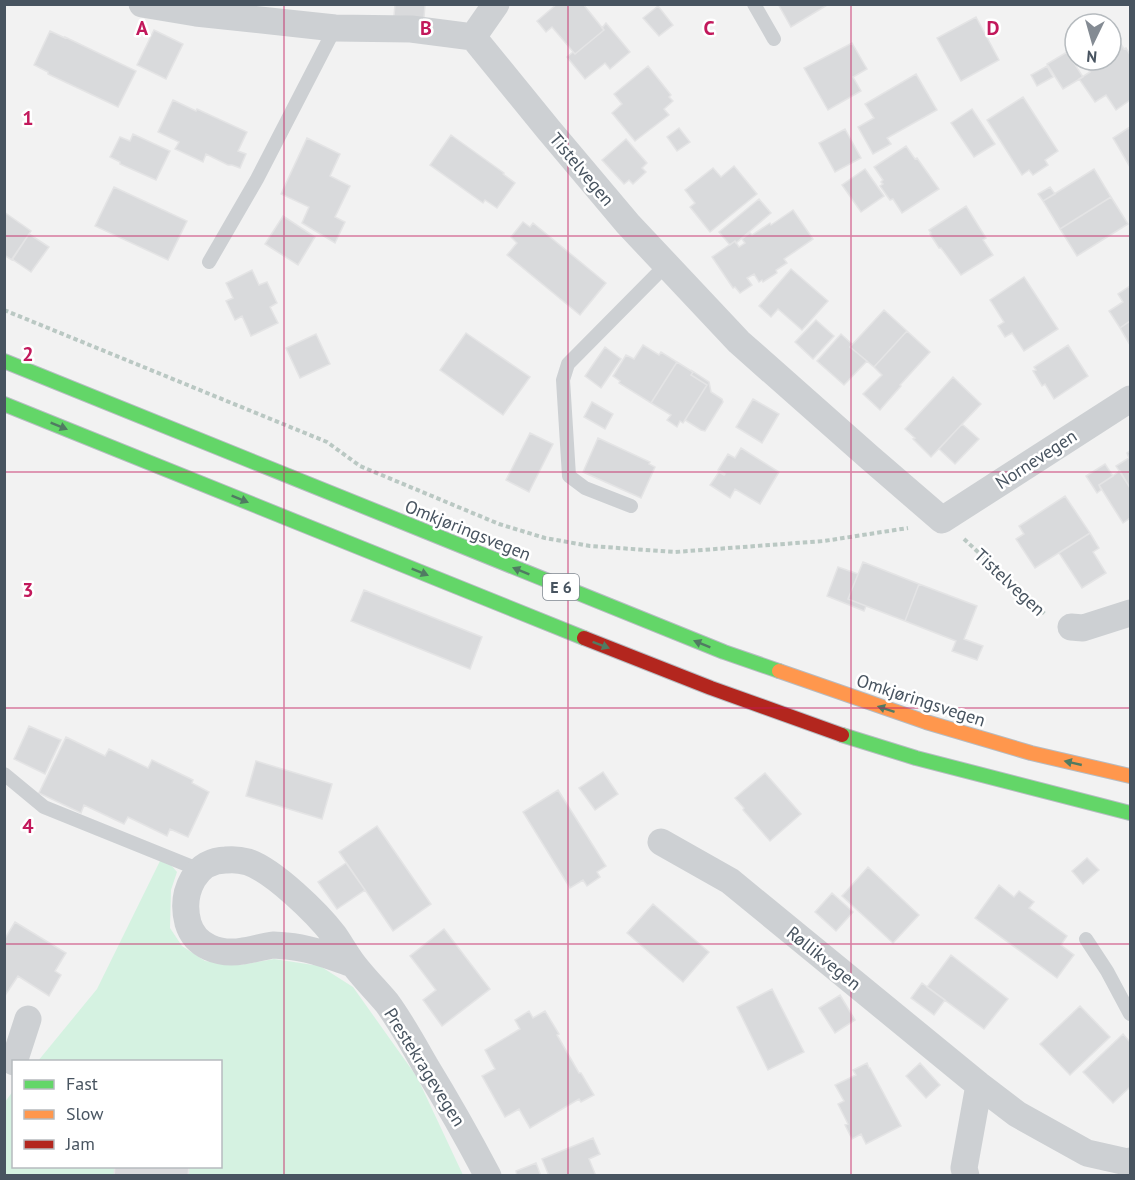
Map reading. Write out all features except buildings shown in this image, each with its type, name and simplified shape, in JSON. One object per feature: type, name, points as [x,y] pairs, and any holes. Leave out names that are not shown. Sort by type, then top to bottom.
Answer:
[{"type":"highway","name":"Omkjøringsvegen","points":[[4,362],[724,652],[926,722],[1031,753],[1131,776]]},
{"type":"highway","name":"E 6","points":[[4,404],[574,634],[812,725],[916,758],[1131,813]]},
{"type":"street","points":[[142,4],[196,14],[335,27],[411,29],[473,37],[496,4]]},
{"type":"street","name":"Tistelvegen","points":[[473,37],[628,224],[739,342],[951,528]]},
{"type":"street","name":"Nornevegen","points":[[951,528],[1131,399]]},
{"type":"street","points":[[1071,627],[1083,628],[1131,613]]},
{"type":"street","name":"Røllikvegen","points":[[661,842],[730,881],[978,1085],[1017,1114],[1087,1153],[1131,1161]]},
{"type":"street","name":"Prestekragevegen","points":[[200,870],[209,863],[222,860],[246,861],[275,878],[307,905],[334,935],[353,964],[388,1004],[462,1127],[488,1176]]},
{"type":"street","points":[[200,870],[188,890],[185,904],[186,915],[190,930],[197,940],[207,947],[228,953],[274,945],[297,947],[353,964]]},
{"type":"street","points":[[15,1060],[28,1019]]},
{"type":"street","points":[[966,1176],[964,1168],[978,1085]]},
{"type":"lane","points":[[754,4],[774,39]]},
{"type":"lane","points":[[209,262],[257,179],[335,27]]},
{"type":"lane","points":[[631,506],[585,488],[569,476],[563,380],[568,364],[666,265]]},
{"type":"lane","points":[[4,774],[44,807],[200,870]]},
{"type":"lane","points":[[1086,939],[1131,1014]]},
{"type":"path","points":[[4,310],[327,442],[360,466],[498,524],[545,538],[590,546],[675,552],[824,541],[915,527],[951,528]]},
{"type":"path","name":"Tistelvegen","points":[[951,528],[1046,615],[1058,624],[1071,627]]},
{"type":"green space","points":[[160,861],[170,864],[177,872],[171,890],[170,928],[182,946],[205,961],[240,965],[274,959],[320,966],[353,987],[417,1077],[463,1175],[5,1176],[5,1102],[12,1092],[12,1168],[222,1168],[222,1060],[39,1060],[97,989]]},
{"type":"traffic: fast","points":[[4,361],[724,652],[779,671]]},
{"type":"traffic: fast","points":[[4,404],[584,638]]},
{"type":"traffic: fast","points":[[842,735],[916,758],[1130,813]]},
{"type":"traffic: slow","points":[[779,671],[926,722],[1031,753],[1130,776]]},
{"type":"traffic: jam","points":[[584,638],[711,688],[842,735]]}]
